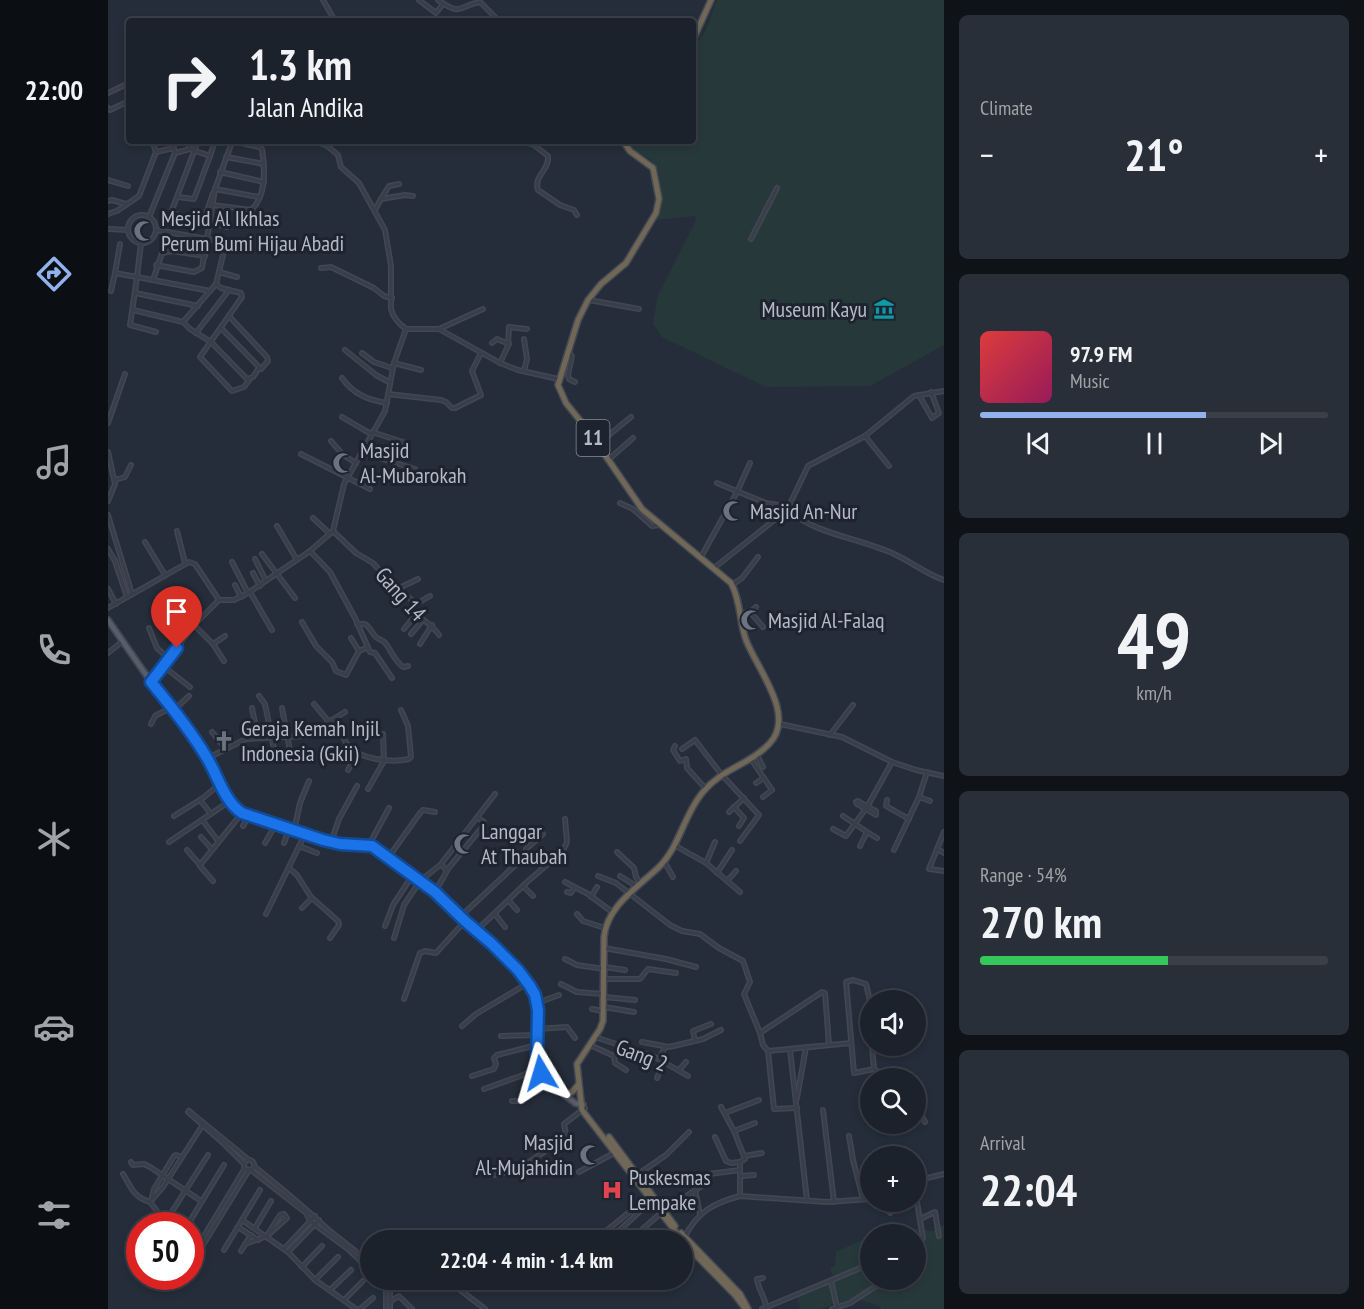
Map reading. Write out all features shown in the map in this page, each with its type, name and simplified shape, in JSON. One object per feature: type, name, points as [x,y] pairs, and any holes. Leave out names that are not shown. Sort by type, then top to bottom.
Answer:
[{"type":"highway","points":[[696,33],[711,0]]},
{"type":"highway","points":[[558,379],[578,320],[588,300],[601,284],[626,263],[653,218],[658,204],[653,168],[630,151],[625,144]]},
{"type":"highway","name":"11","points":[[558,379],[559,389],[566,403],[642,509],[728,579],[732,585]]},
{"type":"highway","points":[[676,1230],[582,1106],[577,1064],[602,1025],[605,928],[612,912],[664,861],[689,813],[706,789],[721,774],[754,757],[773,740],[780,724],[777,706],[746,639],[736,592],[732,585]]},
{"type":"highway","points":[[566,1095],[572,1092],[578,1084]]},
{"type":"highway","points":[[582,1106],[637,1175],[650,1199],[675,1230]]},
{"type":"highway","points":[[693,1251],[747,1309]]},
{"type":"main road","points":[[108,620],[208,758],[234,807],[242,813],[331,842],[369,846],[435,892],[518,970],[528,983],[537,1003],[537,1045],[542,1076],[582,1106]]},
{"type":"street","points":[[323,0],[333,18]]},
{"type":"street","points":[[419,0],[435,13],[444,4]]},
{"type":"street","points":[[438,0],[459,10],[480,3],[496,18]]},
{"type":"street","points":[[108,93],[126,84]]},
{"type":"street","points":[[109,109],[126,102]]},
{"type":"street","points":[[108,214],[117,211],[139,196],[156,152],[153,144]]},
{"type":"street","points":[[149,217],[175,150],[173,144]]},
{"type":"street","points":[[189,144],[190,149]]},
{"type":"street","points":[[197,144],[172,210],[174,213],[227,227]]},
{"type":"street","points":[[178,197],[194,199],[213,144]]},
{"type":"street","points":[[204,220],[231,144]]},
{"type":"street","points":[[212,205],[251,210],[260,197],[264,182],[262,149],[246,144]]},
{"type":"street","points":[[321,144],[334,151],[339,157],[341,167],[359,183],[375,210],[388,241],[393,315],[406,328],[439,329],[483,309]]},
{"type":"street","points":[[534,144],[548,156],[548,163],[537,180],[538,190],[560,205],[574,210],[577,215]]},
{"type":"street","points":[[156,152],[190,149],[210,156]]},
{"type":"street","points":[[226,157],[264,164]]},
{"type":"street","points":[[220,172],[264,182]]},
{"type":"street","points":[[108,180],[128,186]]},
{"type":"street","points":[[375,210],[390,185],[399,184]]},
{"type":"street","points":[[751,239],[777,188]]},
{"type":"street","points":[[215,189],[260,197]]},
{"type":"street","points":[[156,265],[199,271],[202,268],[215,189]]},
{"type":"street","points":[[381,199],[413,196]]},
{"type":"street","points":[[108,201],[126,204]]},
{"type":"street","points":[[144,215],[149,217],[153,220],[156,230],[149,241],[141,243],[132,239],[128,230],[135,217],[144,215]]},
{"type":"street","points":[[108,229],[128,230]]},
{"type":"street","points":[[156,230],[225,243],[216,284],[183,322]]},
{"type":"street","points":[[141,243],[131,326],[156,332]]},
{"type":"street","points":[[111,291],[120,244]]},
{"type":"street","points":[[153,280],[160,255],[167,251],[205,256]]},
{"type":"street","points":[[321,268],[331,267],[374,288],[384,296],[392,298]]},
{"type":"street","points":[[219,272],[237,277]]},
{"type":"street","points":[[115,273],[210,291]]},
{"type":"street","points":[[216,284],[241,293],[243,297],[229,316],[200,357],[232,391],[244,387],[259,368],[261,369],[268,361],[267,357],[229,316]]},
{"type":"street","points":[[196,333],[229,290]]},
{"type":"street","points":[[135,293],[198,306]]},
{"type":"street","points":[[588,300],[613,302],[639,309]]},
{"type":"street","points":[[133,309],[183,322],[211,342],[247,379],[250,378]]},
{"type":"street","points":[[500,363],[509,344],[510,327],[527,329]]},
{"type":"street","points":[[221,328],[259,368]]},
{"type":"street","points":[[151,682],[194,625],[219,600],[234,600],[249,593],[310,551],[332,532],[347,478],[386,411],[392,368],[406,328]]},
{"type":"street","points":[[439,329],[500,363],[558,379]]},
{"type":"street","points":[[492,343],[497,339],[509,344]]},
{"type":"street","points":[[524,339],[527,359],[524,371]]},
{"type":"street","points":[[345,350],[369,370],[389,382]]},
{"type":"street","points":[[567,352],[573,355],[568,377],[575,382]]},
{"type":"street","points":[[362,353],[374,362],[392,368]]},
{"type":"street","points":[[388,394],[441,400],[456,408],[481,395],[472,371],[481,353]]},
{"type":"street","points":[[394,363],[421,370]]},
{"type":"street","points":[[108,423],[125,374]]},
{"type":"street","points":[[342,378],[356,394],[387,403]]},
{"type":"street","points":[[714,568],[788,508],[808,466],[865,436],[912,397],[944,391]]},
{"type":"street","points":[[919,394],[931,418],[939,414],[932,392]]},
{"type":"street","points":[[342,417],[372,433],[403,442]]},
{"type":"street","points":[[597,444],[631,417]]},
{"type":"street","points":[[865,436],[889,466]]},
{"type":"street","points":[[608,460],[633,438]]},
{"type":"street","points":[[331,441],[343,455],[356,462]]},
{"type":"street","points":[[108,452],[115,480],[108,501]]},
{"type":"street","points":[[302,453],[370,489]]},
{"type":"street","points":[[360,455],[370,455],[415,469]]},
{"type":"street","points":[[701,558],[750,463]]},
{"type":"street","points":[[115,480],[125,477],[131,465]]},
{"type":"street","points":[[717,483],[766,503],[788,508],[813,527],[895,554],[935,578],[944,580]]},
{"type":"street","points":[[620,502],[633,509],[652,526],[659,525]]},
{"type":"street","points":[[108,514],[132,594]]},
{"type":"street","name":"Gang 14","points":[[313,518],[356,553],[373,563],[397,589],[416,604],[410,609],[432,625],[439,634]]},
{"type":"street","points":[[277,526],[297,560]]},
{"type":"street","points":[[177,531],[185,563]]},
{"type":"street","points":[[145,542],[165,575]]},
{"type":"street","points":[[108,549],[115,561],[128,597]]},
{"type":"street","points":[[310,551],[328,568],[370,653],[375,652],[392,678]]},
{"type":"street","points":[[262,554],[295,598]]},
{"type":"street","points":[[732,585],[742,578],[758,556]]},
{"type":"street","points":[[255,559],[266,582]]},
{"type":"street","points":[[108,608],[185,563],[191,562],[195,564],[219,600]]},
{"type":"street","points":[[232,562],[272,630]]},
{"type":"street","points":[[253,573],[260,586]]},
{"type":"street","points":[[397,589],[418,579]]},
{"type":"street","points":[[235,585],[241,597]]},
{"type":"street","points":[[108,589],[116,604]]},
{"type":"street","points":[[416,604],[430,596]]},
{"type":"street","points":[[740,614],[750,612],[756,607]]},
{"type":"street","points":[[750,612],[763,627]]},
{"type":"street","points":[[404,629],[416,614]]},
{"type":"street","points":[[411,634],[423,620]]},
{"type":"street","points":[[302,622],[316,646],[342,675],[346,675],[359,651],[368,647]]},
{"type":"street","points":[[357,624],[369,626],[375,636],[386,642],[394,659],[403,667],[408,666]]},
{"type":"street","points":[[194,625],[213,644],[224,661]]},
{"type":"street","points":[[420,644],[432,625]]},
{"type":"street","points":[[149,628],[157,648],[169,659]]},
{"type":"street","points":[[213,644],[225,636]]},
{"type":"street","points":[[351,638],[359,651]]},
{"type":"street","points":[[108,653],[123,641]]},
{"type":"street","points":[[163,666],[190,687]]},
{"type":"street","points":[[152,724],[155,716],[173,709],[189,696]]},
{"type":"street","points":[[259,696],[266,704],[276,759]]},
{"type":"street","points":[[314,704],[337,725],[348,745],[358,752],[398,762],[411,757],[408,726],[401,710]]},
{"type":"street","points":[[830,735],[853,705]]},
{"type":"street","points":[[252,708],[258,739]]},
{"type":"street","points":[[282,708],[292,761]]},
{"type":"street","points":[[208,758],[243,740],[306,736],[345,712]]},
{"type":"street","points":[[780,724],[845,738],[892,762],[944,776]]},
{"type":"street","points":[[212,732],[226,749]]},
{"type":"street","points":[[368,789],[384,760],[383,734]]},
{"type":"street","points":[[681,749],[694,740],[759,817],[741,841]]},
{"type":"street","points":[[675,746],[673,750],[679,759],[681,761],[686,759],[687,768],[706,789]]},
{"type":"street","points":[[348,770],[358,752]]},
{"type":"street","points":[[754,757],[763,767]]},
{"type":"street","points":[[754,757],[773,792],[764,797]]},
{"type":"street","points":[[833,829],[845,836],[866,808],[892,762]]},
{"type":"street","points":[[894,850],[919,797],[927,772]]},
{"type":"street","points":[[756,783],[764,778]]},
{"type":"street","points":[[284,843],[309,781]]},
{"type":"street","points":[[174,816],[200,800],[221,783]]},
{"type":"street","points":[[331,842],[339,819],[357,786]]},
{"type":"street","points":[[394,938],[403,908],[420,881],[440,865],[495,794]]},
{"type":"street","points":[[919,797],[930,801]]},
{"type":"street","points":[[729,812],[744,798]]},
{"type":"street","points":[[200,800],[211,814]]},
{"type":"street","points":[[887,800],[885,806],[909,819]]},
{"type":"street","points":[[169,842],[230,801]]},
{"type":"street","points":[[734,807],[744,818],[739,826]]},
{"type":"street","points":[[369,846],[389,808]]},
{"type":"street","points":[[388,858],[423,810],[435,812]]},
{"type":"street","points":[[200,866],[242,813]]},
{"type":"street","points":[[243,826],[249,815]]},
{"type":"street","points":[[843,816],[877,838]]},
{"type":"street","points":[[435,892],[447,870],[484,825],[484,822],[478,818]]},
{"type":"street","points":[[477,930],[523,886],[560,855],[565,848],[567,837],[565,819]]},
{"type":"street","points":[[203,821],[218,841]]},
{"type":"street","points":[[266,843],[276,824]]},
{"type":"street","points":[[860,846],[867,832]]},
{"type":"street","points":[[926,876],[944,833]]},
{"type":"street","points":[[266,914],[305,834]]},
{"type":"street","points":[[404,999],[420,953],[425,951],[436,953],[463,919],[525,856],[526,849],[543,834]]},
{"type":"street","points":[[201,837],[212,849]]},
{"type":"street","points":[[706,863],[716,842]]},
{"type":"street","points":[[674,845],[706,863],[740,892]]},
{"type":"street","points":[[299,846],[317,853]]},
{"type":"street","points":[[937,849],[944,853]]},
{"type":"street","points":[[187,850],[213,881]]},
{"type":"street","points":[[717,873],[732,850]]},
{"type":"street","points":[[617,852],[634,868],[640,886]]},
{"type":"street","points":[[664,861],[673,877]]},
{"type":"street","points":[[440,865],[447,870]]},
{"type":"street","points":[[289,868],[297,875],[312,898],[339,922],[330,938]]},
{"type":"street","points":[[929,869],[944,871]]},
{"type":"street","points":[[727,881],[736,871]]},
{"type":"street","points":[[385,926],[393,905],[412,876]]},
{"type":"street","points":[[598,876],[607,878],[670,925],[682,931],[700,934],[743,961],[750,982],[744,994],[760,1033],[762,1045],[768,1051],[774,1109],[797,1108]]},
{"type":"street","points":[[621,876],[640,886]]},
{"type":"street","points":[[565,882],[612,912]]},
{"type":"street","points":[[523,886],[533,896]]},
{"type":"street","points":[[591,897],[597,887]]},
{"type":"street","points":[[567,892],[571,893],[574,888]]},
{"type":"street","points":[[302,908],[312,898]]},
{"type":"street","points":[[509,901],[517,910]]},
{"type":"street","points":[[495,914],[505,927]]},
{"type":"street","points":[[577,914],[583,921],[605,928]]},
{"type":"street","points":[[604,948],[696,967]]},
{"type":"street","points":[[565,959],[577,965],[626,970]]},
{"type":"street","points":[[605,979],[640,979],[648,969],[676,973]]},
{"type":"street","points":[[860,1071],[854,1072],[846,982],[853,980],[866,984],[867,990]]},
{"type":"street","points":[[462,1026],[476,1014],[528,983]]},
{"type":"street","points":[[561,984],[577,992],[635,1000]]},
{"type":"street","points":[[760,1033],[822,992],[825,993],[829,1045]]},
{"type":"street","points":[[537,1003],[559,995]]},
{"type":"street","points":[[592,1009],[634,1012]]},
{"type":"street","points":[[695,1041],[693,1031],[711,1024]]},
{"type":"street","points":[[501,1036],[567,1027],[575,1038]]},
{"type":"street","points":[[642,1042],[665,1047],[695,1041],[721,1030]]},
{"type":"street","name":"Gang 2","points":[[595,1037],[664,1061],[688,1076]]},
{"type":"street","points":[[768,1051],[851,1043]]},
{"type":"street","points":[[472,1076],[494,1068],[495,1055],[537,1045]]},
{"type":"street","points":[[590,1045],[614,1056],[615,1063],[626,1070]]},
{"type":"street","points":[[659,1059],[665,1047]]},
{"type":"street","points":[[796,1100],[806,1047]]},
{"type":"street","points":[[790,1050],[807,1200]]},
{"type":"street","points":[[657,1078],[664,1061]]},
{"type":"street","points":[[679,1070],[686,1062]]},
{"type":"street","points":[[484,1089],[540,1070]]},
{"type":"street","points":[[512,1101],[520,1101],[550,1084]]},
{"type":"street","points":[[725,1113],[759,1100]]},
{"type":"street","points":[[495,1175],[532,1161],[566,1135],[564,1124],[582,1106]]},
{"type":"street","points":[[715,1137],[726,1161],[731,1163],[744,1160],[734,1131],[721,1107]]},
{"type":"street","points":[[823,1110],[834,1202]]},
{"type":"street","points":[[204,1243],[249,1168],[253,1161],[189,1111],[202,1126],[224,1143],[249,1168],[306,1213],[310,1221],[360,1260]]},
{"type":"street","points":[[734,1131],[755,1123]]},
{"type":"street","points":[[151,1200],[160,1191],[202,1126]]},
{"type":"street","points":[[637,1175],[666,1155],[688,1132]]},
{"type":"street","points":[[849,1136],[860,1187]]},
{"type":"street","points":[[531,1141],[543,1153]]},
{"type":"street","points":[[579,1172],[615,1152]]},
{"type":"street","points":[[744,1156],[762,1153]]},
{"type":"street","points":[[172,1212],[208,1155]]},
{"type":"street","points":[[151,1200],[154,1189],[174,1156],[182,1157]]},
{"type":"street","points":[[249,1160],[249,1168]]},
{"type":"street","points":[[130,1162],[133,1165],[146,1165],[201,1201]]},
{"type":"street","points":[[740,1162],[740,1196]]},
{"type":"street","points":[[195,1212],[224,1165]]},
{"type":"street","points":[[249,1168],[315,1216],[360,1254]]},
{"type":"street","points":[[708,1173],[740,1170]]},
{"type":"street","points":[[123,1174],[134,1194],[151,1200],[156,1212]]},
{"type":"street","points":[[926,1178],[944,1174]]},
{"type":"street","points":[[741,1176],[754,1175]]},
{"type":"street","points":[[676,1203],[703,1185]]},
{"type":"street","points":[[224,1250],[260,1190]]},
{"type":"street","points":[[695,1190],[700,1214]]},
{"type":"street","points":[[688,1230],[694,1219],[700,1214],[740,1196],[834,1202],[860,1199]]},
{"type":"street","points":[[607,1230],[650,1199]]},
{"type":"street","points":[[619,1230],[650,1199]]},
{"type":"street","points":[[255,1228],[271,1201]]},
{"type":"street","points":[[919,1212],[921,1224]]},
{"type":"street","points":[[920,1219],[935,1212],[939,1236]]},
{"type":"street","points":[[641,1230],[661,1213]]},
{"type":"street","points":[[245,1244],[267,1236],[287,1218],[284,1214],[280,1215],[267,1236]]},
{"type":"street","points":[[286,1251],[315,1216]]},
{"type":"street","points":[[242,1220],[286,1251],[315,1280],[358,1309],[373,1298]]},
{"type":"street","points":[[286,1251],[319,1220]]},
{"type":"street","points":[[238,1227],[258,1240]]},
{"type":"street","points":[[241,1251],[250,1235]]},
{"type":"street","points":[[302,1267],[322,1246]]},
{"type":"street","points":[[315,1280],[338,1257]]},
{"type":"street","points":[[763,1278],[757,1279],[765,1300],[764,1308],[860,1268]]},
{"type":"street","points":[[330,1290],[351,1270]]},
{"type":"street","points":[[831,1281],[837,1307]]},
{"type":"street","points":[[344,1300],[360,1284]]},
{"type":"street","points":[[386,1290],[388,1309]]},
{"type":"street","points":[[388,1309],[391,1301],[390,1290]]},
{"type":"street","points":[[460,1290],[485,1309]]},
{"type":"street","points":[[832,1309],[850,1303],[870,1290]]},
{"type":"street","points":[[391,1301],[399,1296],[410,1308]]},
{"type":"shaded area","points":[[717,0],[944,0],[944,345],[870,386],[766,387],[662,337],[653,324],[658,295],[696,221],[695,216],[656,220],[662,206],[658,170],[651,160],[632,148],[630,144],[696,144],[696,44],[705,32]]},
{"type":"shaded area","points":[[944,1225],[944,1309],[881,1309],[880,1306],[853,1298],[840,1304],[833,1282],[835,1276],[830,1268],[835,1266],[836,1252],[860,1241],[860,1290],[926,1290],[926,1230],[932,1231]]},
{"type":"shaded area","points":[[829,1283],[834,1304],[820,1309],[800,1309],[797,1296]]},
{"type":"place","name":"Mesjid Al Ikhlas Perum Bumi Hijau Abadi","points":[[144,231]]},
{"type":"place","name":"Museum Kayu","points":[[884,309]]},
{"type":"place","name":"Masjid Al-Mubarokah","points":[[343,463]]},
{"type":"place","name":"Masjid An-Nur","points":[[733,511]]},
{"type":"place","name":"Masjid Al-Falaq","points":[[751,620]]},
{"type":"place","name":"Geraja Kemah Injil Indonesia (Gkii)","points":[[224,741]]},
{"type":"place","name":"Langgar At Thaubah","points":[[464,844]]},
{"type":"place","name":"Masjid Al-Mujahidin","points":[[590,1155]]},
{"type":"place","name":"Puskesmas Lempake","points":[[612,1190]]},
{"type":"route","points":[[177,648],[151,682],[208,758],[234,807],[242,813],[323,840],[340,844],[372,846],[435,892],[485,937],[518,970],[530,986],[535,995],[538,1010],[537,1057],[541,1073]]}]
